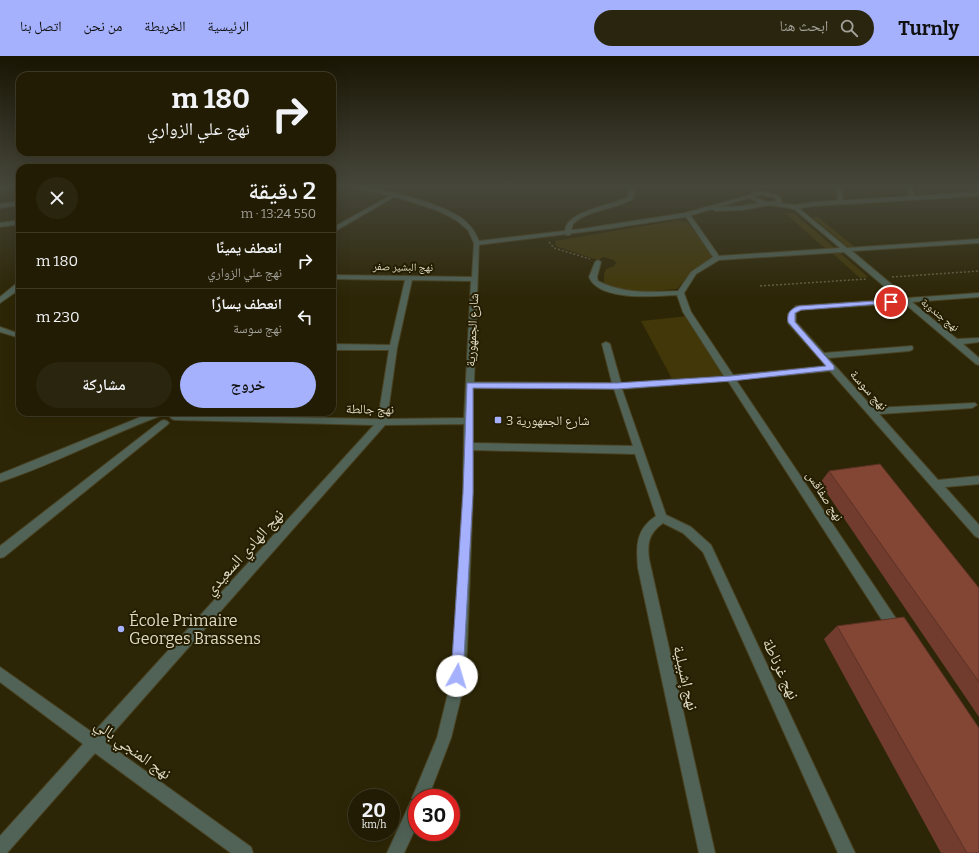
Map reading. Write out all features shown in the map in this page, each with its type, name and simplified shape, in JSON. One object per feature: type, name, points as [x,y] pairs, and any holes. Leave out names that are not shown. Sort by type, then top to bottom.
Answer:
[{"type":"street","points":[[0,225],[12,223]]},
{"type":"street","points":[[336,229],[346,223]]},
{"type":"street","points":[[463,223],[474,233],[477,243],[568,234],[632,223]]},
{"type":"street","points":[[568,234],[568,226],[570,223]]},
{"type":"street","points":[[693,223],[717,258]]},
{"type":"street","name":"نهج جندوبة","points":[[815,223],[849,251],[905,301],[979,362]]},
{"type":"street","points":[[598,262],[593,276],[595,282],[613,292],[625,294],[680,293],[693,273],[717,258],[849,251],[979,241]]},
{"type":"street","name":"شارع الجمهورية","points":[[424,789],[444,738],[456,689],[468,493],[469,385],[475,303],[474,279],[477,243]]},
{"type":"street","name":"نهج البشير صفر","points":[[336,277],[474,279]]},
{"type":"street","points":[[382,422],[393,348],[409,279]]},
{"type":"street","points":[[0,301],[16,288]]},
{"type":"street","name":"نهج صفاقس","points":[[680,293],[687,312],[901,636]]},
{"type":"street","points":[[905,301],[979,295]]},
{"type":"street","name":"نهج سوسة","points":[[905,301],[799,308],[790,316],[792,322],[832,368],[979,533]]},
{"type":"street","points":[[0,329],[16,335]]},
{"type":"street","points":[[956,342],[979,340]]},
{"type":"street","points":[[606,344],[617,386],[662,518]]},
{"type":"street","points":[[336,346],[393,348]]},
{"type":"street","points":[[822,356],[909,348]]},
{"type":"street","points":[[469,385],[617,386],[731,378],[832,368]]},
{"type":"street","points":[[871,411],[972,405]]},
{"type":"street","points":[[0,478],[23,470],[150,416]]},
{"type":"street","points":[[157,416],[155,420],[160,423],[164,423]]},
{"type":"street","points":[[0,553],[174,416]]},
{"type":"street","name":"نهج جالطة","points":[[205,416],[382,422],[468,421]]},
{"type":"street","name":"نهج الهادي السعيدي","points":[[0,848],[382,422]]},
{"type":"street","points":[[468,446],[638,450]]},
{"type":"street","points":[[936,484],[979,480]]},
{"type":"street","name":"نهج إشبيلية","points":[[662,518],[653,523],[645,532],[642,545],[644,568],[707,853]]},
{"type":"street","name":"نهج غرناطة","points":[[662,518],[688,529],[707,548],[846,853]]},
{"type":"street","name":"نهج المنجي بالي","points":[[0,674],[245,853]]},
{"type":"street","points":[[395,853],[408,826]]},
{"type":"path","points":[[548,236],[550,245],[554,248],[598,262]]},
{"type":"shaded area","points":[[659,223],[688,223],[711,252],[711,258],[689,274],[677,289],[639,292],[621,290],[604,282],[604,274],[606,269],[614,266],[616,263],[614,260],[603,257],[598,260],[556,246],[555,241]]},
{"type":"shaded area","points":[[797,223],[806,223],[837,250],[828,251]]},
{"type":"shaded area","points":[[819,223],[826,223],[856,248],[850,249]]},
{"type":"shaded area","points":[[832,253],[840,253],[868,277],[860,278]]},
{"type":"shaded area","points":[[689,316],[724,372],[721,376],[672,379],[641,321]]},
{"type":"building","points":[[880,464],[979,588],[979,682],[829,471]]},
{"type":"building","points":[[904,617],[979,728],[979,853],[967,853],[837,626]]},
{"type":"place","name":"شارع الجمهورية 3","points":[[498,420]]},
{"type":"place","name":"École Primaire Georges Brassens","points":[[121,629]]},
{"type":"route","points":[[457,676],[460,651],[468,493],[469,385],[617,386],[731,378],[832,368],[792,322],[790,316],[792,312],[799,308],[891,302]]}]
